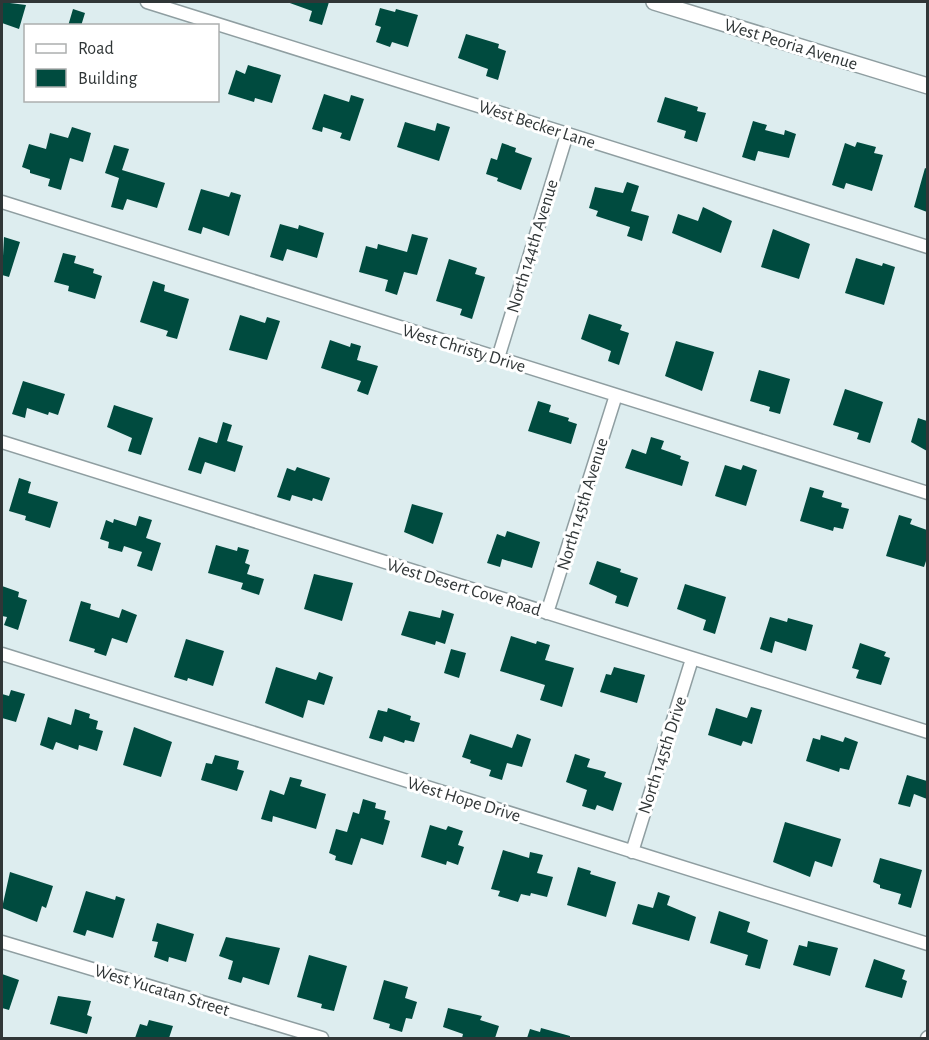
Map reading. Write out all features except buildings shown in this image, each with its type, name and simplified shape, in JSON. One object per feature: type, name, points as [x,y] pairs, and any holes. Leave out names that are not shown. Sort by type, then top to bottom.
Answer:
[{"type":"main road","name":"West Peoria Avenue","points":[[654,2],[927,86]]},
{"type":"street","name":"West Becker Lane","points":[[147,2],[217,24]]},
{"type":"street","name":"West Becker Lane","points":[[219,25],[927,247]]},
{"type":"street","name":"North 144th Avenue","points":[[498,358],[567,134]]},
{"type":"street","name":"West Christy Drive","points":[[2,202],[927,493]]},
{"type":"street","name":"North 145th Avenue","points":[[547,613],[616,394]]},
{"type":"street","name":"West Desert Cove Road","points":[[2,442],[927,732]]},
{"type":"street","name":"West Hope Drive","points":[[2,654],[927,944]]},
{"type":"street","name":"North 145th Drive","points":[[632,852],[692,658]]},
{"type":"street","name":"West Yucatan Street","points":[[2,942],[322,1038]]}]
